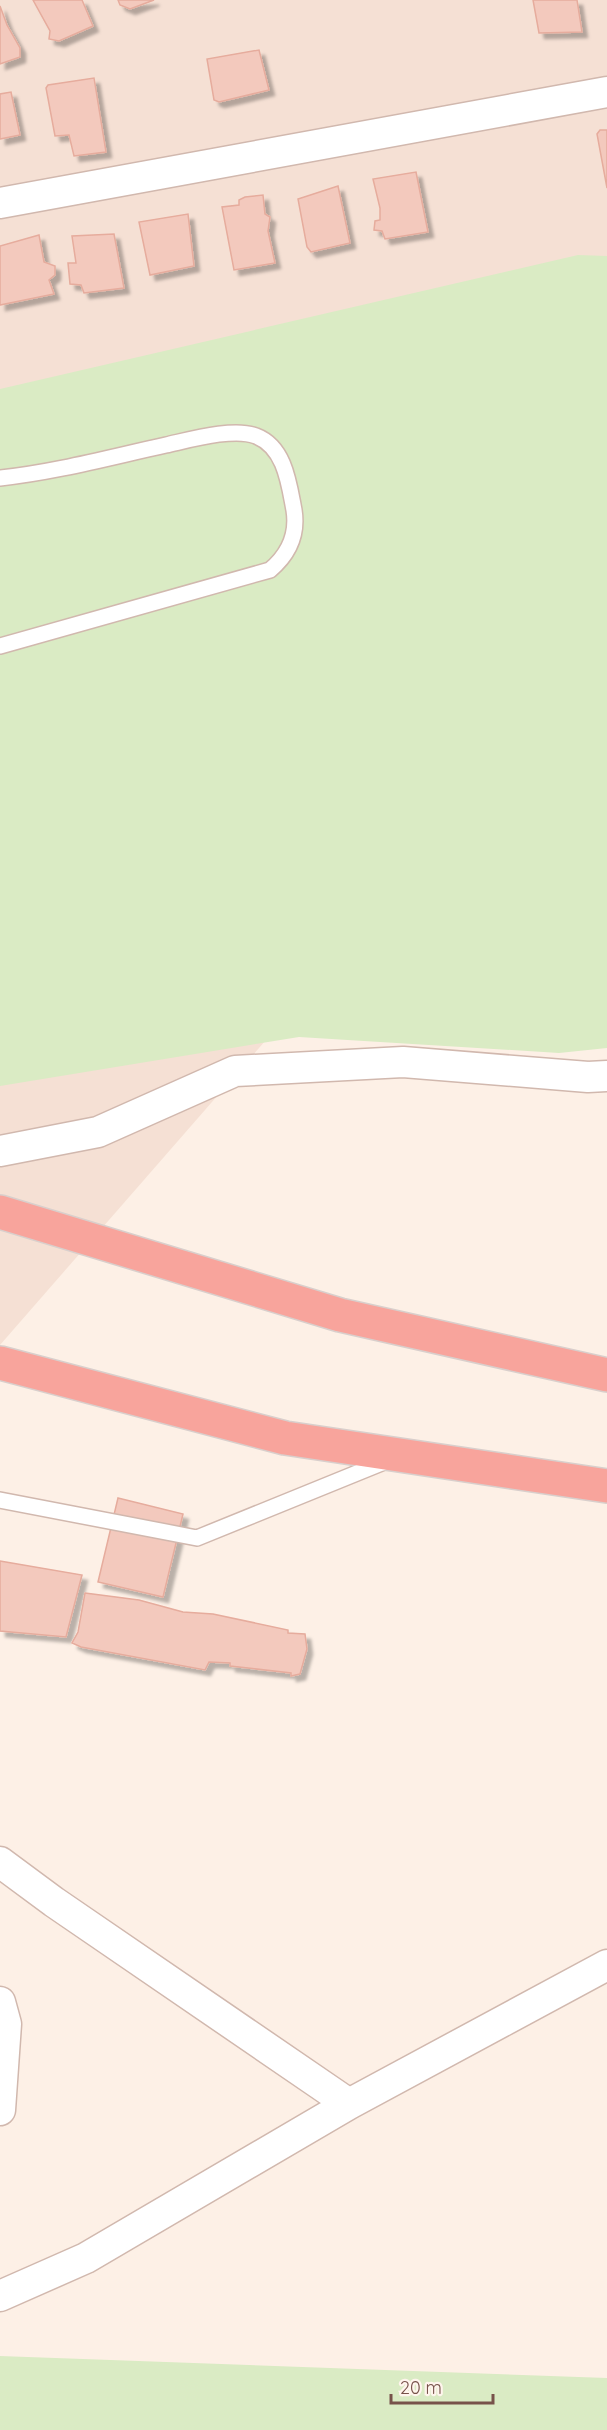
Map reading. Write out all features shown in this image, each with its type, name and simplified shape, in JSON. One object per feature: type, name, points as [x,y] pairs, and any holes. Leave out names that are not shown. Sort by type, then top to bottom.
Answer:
[{"type":"highway","points":[[0,1212],[340,1315],[607,1375]]},
{"type":"highway","points":[[0,1363],[285,1438],[607,1486]]},
{"type":"street","points":[[0,203],[607,93]]},
{"type":"street","points":[[0,1151],[98,1132],[235,1071],[403,1062],[588,1077],[607,1076]]},
{"type":"street","points":[[0,1862],[54,1902],[349,2104]]},
{"type":"street","points":[[0,2296],[86,2258],[349,2104],[607,1965]]},
{"type":"street","points":[[0,2002],[6,2024],[0,2110]]},
{"type":"lane","points":[[0,478],[190,440],[246,434],[266,441],[276,450],[282,462],[296,521],[290,548],[281,561],[270,570],[0,645]]},
{"type":"lane","points":[[0,1500],[197,1538],[401,1455]]},
{"type":"shaded area","points":[[0,0],[607,0],[607,649],[0,1345]]},
{"type":"green space","points":[[578,255],[607,256],[607,1048],[559,1053],[299,1037],[0,1086],[0,389]]},
{"type":"green space","points":[[0,2356],[607,2378],[607,2430],[0,2430]]},
{"type":"building","points":[[33,0],[82,0],[93,26],[59,41],[49,39],[50,31]]},
{"type":"building","points":[[118,0],[154,0],[130,9],[120,5]]},
{"type":"building","points":[[533,0],[577,0],[582,32],[539,33]]},
{"type":"building","points":[[0,6],[7,25],[20,48],[20,57],[0,64]]},
{"type":"building","points":[[259,50],[269,90],[219,102],[214,100],[207,59]]},
{"type":"building","points":[[94,78],[106,152],[74,156],[69,135],[55,136],[46,88],[48,85]]},
{"type":"building","points":[[11,92],[20,135],[0,139],[0,94]]},
{"type":"building","points":[[600,130],[607,130],[607,188],[597,134]]},
{"type":"building","points":[[416,172],[428,232],[385,239],[382,231],[374,230],[375,221],[380,220],[380,208],[373,179]]},
{"type":"building","points":[[338,186],[350,243],[311,252],[307,247],[298,199]]},
{"type":"building","points":[[263,195],[265,214],[270,217],[268,231],[275,263],[234,270],[222,207],[239,205],[239,200],[245,197]]},
{"type":"building","points":[[188,214],[194,266],[150,275],[139,222]]},
{"type":"building","points":[[114,234],[124,288],[84,293],[81,285],[70,284],[68,263],[76,263],[72,236]]},
{"type":"building","points":[[39,235],[44,262],[55,266],[55,275],[49,280],[54,294],[0,305],[0,246]]},
{"type":"building","points":[[118,1498],[183,1514],[163,1597],[98,1582]]},
{"type":"building","points":[[0,1561],[82,1575],[66,1637],[0,1631]]},
{"type":"building","points":[[85,1593],[139,1600],[183,1612],[213,1614],[288,1630],[288,1633],[305,1634],[307,1649],[300,1674],[291,1676],[291,1673],[230,1666],[230,1663],[209,1662],[205,1670],[81,1647],[72,1643],[78,1632]]}]
